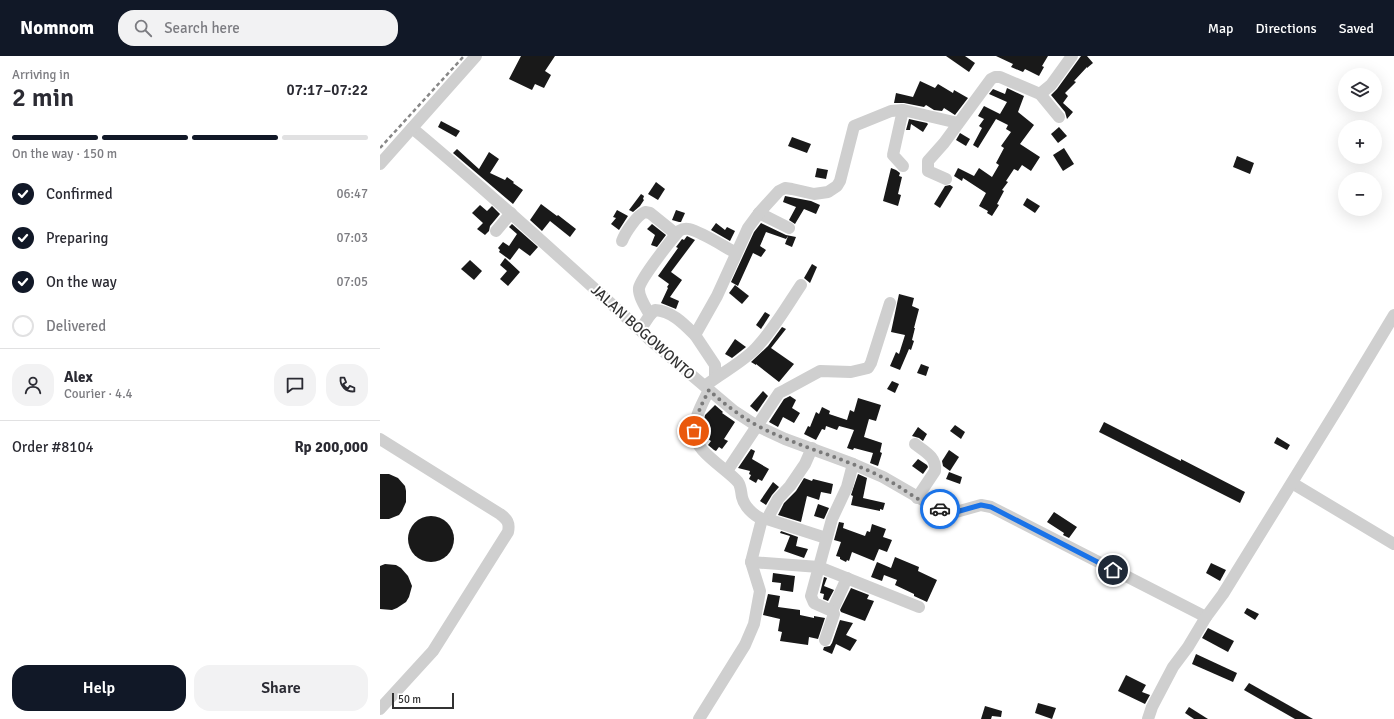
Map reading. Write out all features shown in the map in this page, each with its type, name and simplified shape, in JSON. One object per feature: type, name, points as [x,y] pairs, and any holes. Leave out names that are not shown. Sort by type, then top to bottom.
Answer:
[{"type":"street","points":[[380,164],[476,56]]},
{"type":"street","points":[[1040,94],[1051,85],[1072,56]]},
{"type":"street","points":[[946,179],[928,171],[928,162],[991,79],[1000,77],[1040,94],[1059,117]]},
{"type":"street","points":[[695,335],[717,296],[748,228],[759,213],[779,191],[785,188],[814,194],[828,192],[837,186],[840,182],[854,126],[891,111],[903,110],[958,123]]},
{"type":"street","points":[[903,110],[893,155],[903,166]]},
{"type":"street","name":"JALAN BOGOWONTO","points":[[412,128],[457,165],[511,213],[650,340],[734,411],[757,426],[883,477],[935,507],[956,512],[981,505],[991,507],[1206,617]]},
{"type":"street","points":[[622,241],[625,234],[638,217],[645,212],[650,213],[676,234]]},
{"type":"street","points":[[496,231],[511,213]]},
{"type":"street","points":[[759,213],[789,228]]},
{"type":"street","points":[[650,315],[639,288],[645,276],[676,234],[682,229],[690,229],[736,253]]},
{"type":"street","points":[[801,285],[770,332],[756,348],[740,362],[715,378],[707,388],[694,431],[696,440],[702,450],[727,471],[739,484],[742,499],[747,508],[764,519],[826,538]]},
{"type":"street","points":[[727,471],[779,393],[820,371],[851,372],[868,368],[871,364],[890,303]]},
{"type":"street","points":[[640,330],[655,310],[666,312],[682,322],[695,335],[715,365],[715,378]]},
{"type":"street","points":[[1148,719],[1152,707],[1174,667],[1206,617],[1223,594],[1394,315]]},
{"type":"street","points":[[380,439],[500,514],[507,520],[509,525],[508,532],[433,650],[380,709]]},
{"type":"street","points":[[915,444],[934,459],[936,468],[917,498]]},
{"type":"street","points":[[699,719],[745,645],[754,624],[760,591],[750,562],[764,519],[805,464],[812,448]]},
{"type":"street","points":[[832,611],[816,604],[812,601],[811,596],[832,519],[848,487],[853,464]]},
{"type":"street","points":[[1292,483],[1394,544]]},
{"type":"street","points":[[750,562],[819,567],[919,607]]},
{"type":"street","points":[[825,640],[834,616],[832,611],[847,578]]},
{"type":"building","points":[[521,56],[555,56],[545,71],[551,75],[544,88],[535,84],[532,90],[509,79]]},
{"type":"building","points":[[946,56],[965,56],[975,63],[969,72]]},
{"type":"building","points":[[996,56],[1048,56],[1042,66],[1044,67],[1039,76],[1025,69],[1023,72],[1011,67],[1013,64]]},
{"type":"building","points":[[1081,56],[1087,56],[1093,63],[1087,67],[1074,81],[1076,82],[1065,93],[1068,96],[1063,103],[1073,112],[1067,119],[1065,112],[1051,95]]},
{"type":"building","points":[[920,81],[935,88],[938,84],[953,93],[954,90],[968,98],[955,115],[944,108],[942,111],[934,110],[926,105],[924,107],[904,103],[894,103],[896,93],[913,97]]},
{"type":"building","points":[[1007,88],[1024,96],[1018,112],[1034,125],[1020,144],[1040,157],[1031,171],[1022,165],[1018,171],[1014,169],[1006,181],[1008,182],[1002,190],[1004,191],[997,204],[999,205],[992,216],[987,213],[988,211],[979,206],[986,193],[963,178],[962,181],[954,176],[958,168],[974,176],[979,168],[992,177],[999,165],[996,163],[1004,148],[1001,146],[1011,132],[1006,129],[1008,125],[996,119],[978,148],[973,145],[982,128],[979,126],[984,119],[978,116],[984,106],[1000,114],[1007,102],[989,94],[993,89],[1005,94]]},
{"type":"building","points":[[909,119],[928,124],[923,132],[911,124],[910,130],[906,130]]},
{"type":"building","points":[[441,121],[460,131],[456,137],[438,127]]},
{"type":"building","points":[[1059,127],[1067,136],[1058,143],[1051,134]]},
{"type":"building","points":[[960,133],[970,139],[966,146],[956,140]]},
{"type":"building","points":[[792,137],[811,144],[807,153],[788,146]]},
{"type":"building","points":[[1064,148],[1074,164],[1063,171],[1053,155]]},
{"type":"building","points":[[457,149],[479,169],[489,152],[499,159],[490,173],[505,180],[507,177],[523,190],[513,204],[453,153]]},
{"type":"building","points":[[1237,156],[1254,163],[1250,174],[1233,167]]},
{"type":"building","points":[[817,168],[828,170],[826,179],[815,177]]},
{"type":"building","points":[[891,168],[900,173],[899,176],[902,177],[898,194],[901,195],[898,206],[883,201]]},
{"type":"building","points":[[656,182],[665,189],[658,200],[648,194]]},
{"type":"building","points":[[950,185],[953,187],[940,208],[934,204],[945,186]]},
{"type":"building","points":[[641,194],[644,196],[644,200],[640,206],[633,212],[629,210]]},
{"type":"building","points":[[785,196],[811,201],[820,205],[816,214],[804,209],[795,224],[789,220],[796,207],[783,202]]},
{"type":"building","points":[[1027,198],[1040,206],[1035,213],[1023,205]]},
{"type":"building","points":[[541,204],[576,229],[570,237],[550,221],[542,231],[530,220]]},
{"type":"building","points":[[480,205],[487,211],[492,206],[500,214],[485,235],[477,229],[483,223],[472,213]]},
{"type":"building","points":[[617,210],[628,216],[619,230],[611,224],[616,218],[613,217]]},
{"type":"building","points":[[676,210],[685,213],[681,222],[672,220]]},
{"type":"building","points":[[716,223],[725,230],[727,227],[735,231],[730,241],[711,230]]},
{"type":"building","points":[[761,223],[786,235],[796,237],[792,247],[785,244],[788,236],[786,239],[766,232],[760,246],[766,250],[761,257],[753,253],[738,286],[731,282],[754,232]]},
{"type":"building","points":[[512,224],[538,247],[530,256],[519,248],[510,260],[499,252],[500,250],[498,248],[503,242],[509,246],[517,234],[509,227]]},
{"type":"building","points":[[652,224],[666,235],[657,247],[651,245],[655,235],[647,229]]},
{"type":"building","points":[[687,236],[695,240],[671,272],[682,280],[670,297],[679,301],[676,309],[661,303],[669,284],[658,276],[678,248],[676,247],[682,239],[684,240]]},
{"type":"building","points":[[505,258],[520,272],[508,286],[500,279],[507,271],[500,265]]},
{"type":"building","points":[[470,260],[482,271],[474,280],[461,269]]},
{"type":"building","points":[[812,264],[817,267],[810,283],[804,278]]},
{"type":"building","points":[[735,285],[749,296],[742,304],[729,293]]},
{"type":"building","points":[[899,294],[914,298],[912,306],[919,309],[912,340],[914,341],[911,350],[909,349],[900,370],[890,366],[896,352],[899,354],[905,335],[891,332]]},
{"type":"building","points":[[765,312],[770,315],[761,329],[756,325]]},
{"type":"building","points":[[782,327],[786,329],[771,348],[794,364],[779,382],[756,364],[751,362],[768,346]]},
{"type":"building","points":[[735,339],[746,347],[732,358],[725,354]]},
{"type":"building","points":[[921,364],[929,367],[926,376],[917,373]]},
{"type":"building","points":[[892,381],[899,384],[895,393],[887,389]]},
{"type":"building","points":[[763,391],[768,396],[757,412],[750,406]]},
{"type":"building","points":[[790,396],[796,400],[792,408],[800,413],[794,423],[783,417],[778,427],[769,422],[784,399]]},
{"type":"building","points":[[858,398],[881,405],[876,421],[869,419],[864,437],[882,443],[880,452],[882,453],[878,466],[870,463],[873,453],[854,448],[853,450],[847,448],[854,430],[839,426],[837,430],[826,426],[825,430],[822,429],[816,440],[804,434],[808,426],[810,427],[816,412],[819,414],[822,407],[830,411],[829,414],[847,420],[850,410],[854,412]]},
{"type":"building","points":[[715,405],[723,412],[722,413],[735,422],[724,439],[728,441],[722,449],[719,447],[716,451],[708,445],[711,441],[702,435],[705,415]]},
{"type":"building","points":[[1104,422],[1245,492],[1240,503],[1099,432]]},
{"type":"building","points":[[955,425],[965,432],[961,439],[950,431]]},
{"type":"building","points":[[918,427],[927,434],[923,441],[912,436]]},
{"type":"building","points":[[1277,437],[1290,445],[1287,450],[1274,443]]},
{"type":"building","points":[[751,449],[755,451],[752,459],[769,469],[762,481],[758,479],[756,483],[749,479],[751,475],[749,474],[750,471],[738,468]]},
{"type":"building","points":[[949,450],[959,457],[950,471],[943,466],[942,461]]},
{"type":"building","points":[[918,459],[928,467],[923,474],[912,466]]},
{"type":"building","points":[[949,472],[962,477],[960,484],[946,479]]},
{"type":"building","points":[[380,474],[389,474],[398,478],[405,486],[406,491],[406,502],[402,511],[399,515],[389,519],[380,519]]},
{"type":"building","points":[[858,474],[867,478],[863,498],[885,503],[883,510],[880,509],[880,511],[851,505],[853,496],[851,495]]},
{"type":"building","points":[[804,478],[812,481],[813,479],[833,484],[831,494],[821,492],[819,500],[807,496],[801,522],[778,515],[784,503],[796,491]]},
{"type":"building","points":[[773,482],[779,487],[766,505],[760,501]]},
{"type":"building","points":[[818,504],[829,508],[824,519],[814,516]]},
{"type":"building","points":[[1054,512],[1077,527],[1069,538],[1047,522]]},
{"type":"building","points":[[436,516],[448,522],[453,530],[453,548],[448,556],[440,561],[426,562],[414,556],[409,548],[408,534],[414,522],[422,517]]},
{"type":"building","points":[[839,522],[844,523],[843,528],[865,536],[867,531],[870,532],[872,524],[886,529],[883,537],[892,540],[887,552],[879,549],[874,561],[852,552],[849,561],[847,560],[846,562],[840,559],[840,557],[836,556],[841,542],[834,540]]},
{"type":"building","points":[[781,531],[798,537],[796,546],[808,549],[804,558],[784,551],[790,536],[780,533]]},
{"type":"building","points":[[895,557],[919,567],[918,571],[937,580],[927,602],[895,585],[897,580],[884,575],[882,581],[871,577],[877,562],[891,568]]},
{"type":"building","points":[[1211,563],[1226,570],[1220,581],[1206,573]]},
{"type":"building","points":[[385,564],[396,565],[401,568],[408,576],[412,586],[406,602],[392,610],[380,609],[380,566]]},
{"type":"building","points":[[773,573],[795,576],[793,592],[780,590],[781,583],[772,582]]},
{"type":"building","points":[[824,577],[827,578],[824,586],[834,590],[828,601],[823,599],[824,594],[820,593]]},
{"type":"building","points":[[851,588],[869,595],[867,599],[874,601],[865,621],[841,612],[840,610]]},
{"type":"building","points":[[768,594],[780,596],[778,607],[800,610],[800,615],[814,618],[814,616],[825,618],[818,639],[809,637],[808,645],[780,641],[782,632],[778,631],[780,619],[763,615]]},
{"type":"building","points":[[1247,608],[1259,614],[1255,620],[1244,613]]},
{"type":"building","points":[[840,620],[853,623],[846,635],[857,640],[850,651],[836,644],[832,654],[823,650],[824,647],[830,646],[832,643]]},
{"type":"building","points":[[1208,628],[1234,641],[1228,652],[1202,638]]},
{"type":"building","points":[[1196,654],[1237,673],[1233,682],[1192,664]]},
{"type":"building","points":[[1126,675],[1146,685],[1142,692],[1150,695],[1145,704],[1118,691]]},
{"type":"building","points":[[1249,683],[1313,719],[1295,719],[1244,690]]},
{"type":"building","points":[[1038,703],[1056,708],[1052,719],[1035,713]]},
{"type":"building","points":[[985,706],[1002,711],[1001,717],[992,716],[991,719],[981,719]]},
{"type":"building","points":[[1189,707],[1208,719],[1194,719],[1185,713]]},
{"type":"railway","points":[[380,148],[464,56]]},
{"type":"way so far","points":[[694,431],[700,408],[709,390],[734,411],[757,426],[883,477],[917,498],[940,509]]},
{"type":"route","points":[[940,509],[956,512],[986,505],[1113,570]]}]
